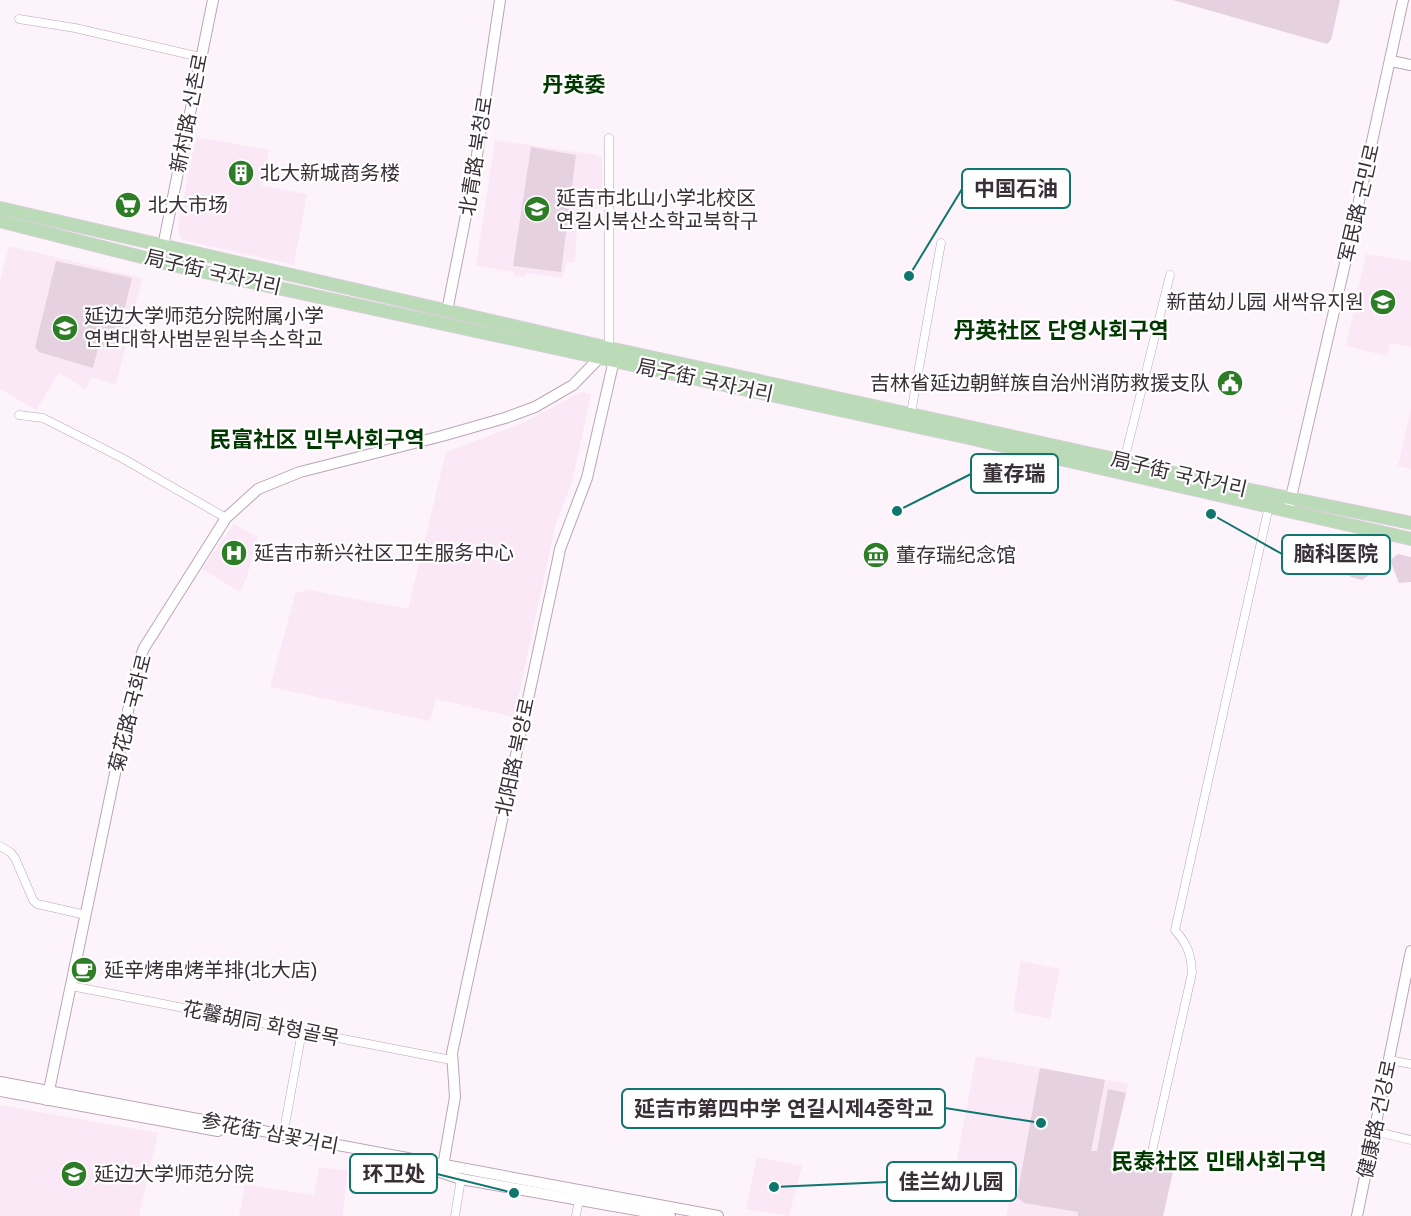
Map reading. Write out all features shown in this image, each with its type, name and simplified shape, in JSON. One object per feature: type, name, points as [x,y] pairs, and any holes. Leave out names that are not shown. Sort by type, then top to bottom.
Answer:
[{"type":"main road","name":"局子街 국자거리","points":[[0,208],[609,348],[1124,461],[1411,539]]},
{"type":"main road","name":"局子街 국자거리","points":[[0,221],[160,261],[1269,506],[1289,505],[1411,523]]},
{"type":"street","name":"新村路 신촌로","points":[[160,261],[213,0]]},
{"type":"street","name":"北青路 북청로","points":[[447,311],[473,184],[500,0]]},
{"type":"street","name":"军民路 군민로","points":[[1289,505],[1391,60],[1402,0]]},
{"type":"street","points":[[19,19],[75,28],[200,57]]},
{"type":"street","points":[[1391,60],[1411,65]]},
{"type":"street","points":[[609,138],[609,348],[614,360]]},
{"type":"street","points":[[911,413],[941,243]]},
{"type":"street","points":[[1124,461],[1170,275]]},
{"type":"street","name":"菊花路 국화로","points":[[48,1096],[138,663],[144,648],[226,518],[258,489],[276,480],[504,418],[535,407],[573,385],[609,348]]},
{"type":"street","name":"北阳路 북양로","points":[[442,1169],[455,1097],[451,1060],[560,549],[587,478],[614,360]]},
{"type":"street","points":[[19,416],[43,418],[122,458],[226,518]]},
{"type":"street","points":[[1150,1156],[1192,973],[1191,956],[1187,945],[1175,930],[1269,506]]},
{"type":"street","points":[[0,846],[15,858],[33,900],[37,904],[86,915]]},
{"type":"street","name":"健康路 건강로","points":[[1357,1216],[1408,977],[1411,951]]},
{"type":"street","name":"花馨胡同 화형골목","points":[[71,986],[451,1060]]},
{"type":"street","points":[[283,1136],[302,1031]]},
{"type":"street","points":[[1389,1060],[1411,1064]]},
{"type":"street","name":"参花街 삼꽃거리","points":[[0,1083],[48,1096],[442,1169],[718,1216]]},
{"type":"street","name":"参花街 삼꽃거리","points":[[0,1091],[48,1096],[283,1136],[442,1169],[461,1179],[670,1216]]},
{"type":"street","points":[[1374,1131],[1411,1140]]},
{"type":"street","points":[[455,1216],[461,1179]]},
{"type":"street","points":[[576,1216],[579,1199]]},
{"type":"shaded area","points":[[1173,0],[1340,0],[1331,40],[1327,44]]},
{"type":"shaded area","points":[[196,137],[269,150],[262,186],[307,194],[294,265],[182,240],[178,226]]},
{"type":"shaded area","name":"延吉市北山小学北校区 연길시북산소학교북학구","points":[[495,140],[596,155],[602,158],[602,208],[578,211],[575,262],[567,262],[562,278],[526,273],[525,277],[514,275],[514,272],[476,266]]},
{"type":"shaded area","points":[[531,147],[576,155],[561,272],[513,266]]},
{"type":"shaded area","name":"延边大学师范分院附属小学 연변대학사범분원부속소학교","points":[[9,246],[142,278],[116,385],[92,377],[85,389],[59,373],[36,410],[0,389],[0,282]]},
{"type":"shaded area","name":"新苗幼儿园 새싹유지원","points":[[1366,254],[1411,261],[1411,347],[1390,343],[1387,356],[1346,346]]},
{"type":"shaded area","points":[[56,261],[132,278],[115,349],[99,345],[93,368],[39,352],[35,347]]},
{"type":"shaded area","points":[[581,392],[591,394],[572,483],[556,523],[514,717],[436,699],[430,721],[270,687],[296,591],[303,593],[304,589],[408,609],[446,452],[525,422]]},
{"type":"shaded area","points":[[1411,409],[1411,469],[1398,466]]},
{"type":"shaded area","name":"延吉市新兴社区卫生服务中心","points":[[234,524],[258,537],[240,592],[202,569]]},
{"type":"shaded area","points":[[1348,544],[1385,552],[1380,567],[1362,580],[1351,577],[1340,570],[1337,554]]},
{"type":"shaded area","points":[[1398,554],[1411,557],[1411,582],[1399,583],[1390,560]]},
{"type":"shaded area","points":[[1021,961],[1060,969],[1050,1019],[1013,1011]]},
{"type":"shaded area","points":[[976,1056],[1128,1084],[1112,1153],[1174,1167],[1163,1216],[1006,1216],[1014,1176],[956,1164]]},
{"type":"shaded area","points":[[1040,1068],[1105,1080],[1091,1151],[1097,1151],[1108,1089],[1126,1093],[1112,1153],[1174,1167],[1163,1216],[1078,1216],[1078,1212],[1024,1203],[1017,1197]]},
{"type":"shaded area","name":"延边大学师范分院","points":[[0,1105],[158,1133],[139,1216],[0,1216]]},
{"type":"shaded area","points":[[757,1157],[802,1166],[789,1216],[746,1209]]},
{"type":"shaded area","points":[[319,1168],[347,1170],[343,1216],[239,1216],[245,1185],[314,1195]]},
{"type":"place","name":"北大新城商务楼","points":[[241,173]]},
{"type":"place","name":"北大市场","points":[[128,205]]},
{"type":"place","name":"延吉市北山小学北校区 연길시북산소학교북학구","points":[[537,209]]},
{"type":"place","name":"中国石油","points":[[909,276]]},
{"type":"place","name":"新苗幼儿园 새싹유지원","points":[[1383,302]]},
{"type":"place","name":"延边大学师范分院附属小学 연변대학사범분원부속소학교","points":[[65,328]]},
{"type":"place","name":"吉林省延边朝鲜族自治州消防救援支队","points":[[1230,383]]},
{"type":"place","name":"董存瑞","points":[[897,511]]},
{"type":"place","name":"脑科医院","points":[[1211,514]]},
{"type":"place","name":"延吉市新兴社区卫生服务中心","points":[[234,553]]},
{"type":"place","name":"董存瑞纪念馆","points":[[876,555]]},
{"type":"place","name":"延辛烤串烤羊排(北大店)","points":[[84,970]]},
{"type":"place","name":"延吉市第四中学 연길시제4중학교","points":[[1041,1123]]},
{"type":"place","name":"延边大学师范分院","points":[[74,1174]]},
{"type":"place","name":"佳兰幼儿园","points":[[774,1187]]},
{"type":"place","name":"环卫处","points":[[514,1193]]},
{"type":"district","name":"丹英委","points":[[574,84]]},
{"type":"district","name":"丹英社区 단영사회구역","points":[[1061,330]]},
{"type":"district","name":"民富社区 민부사회구역","points":[[317,439]]},
{"type":"district","name":"民泰社区 민태사회구역","points":[[1219,1161]]}]
